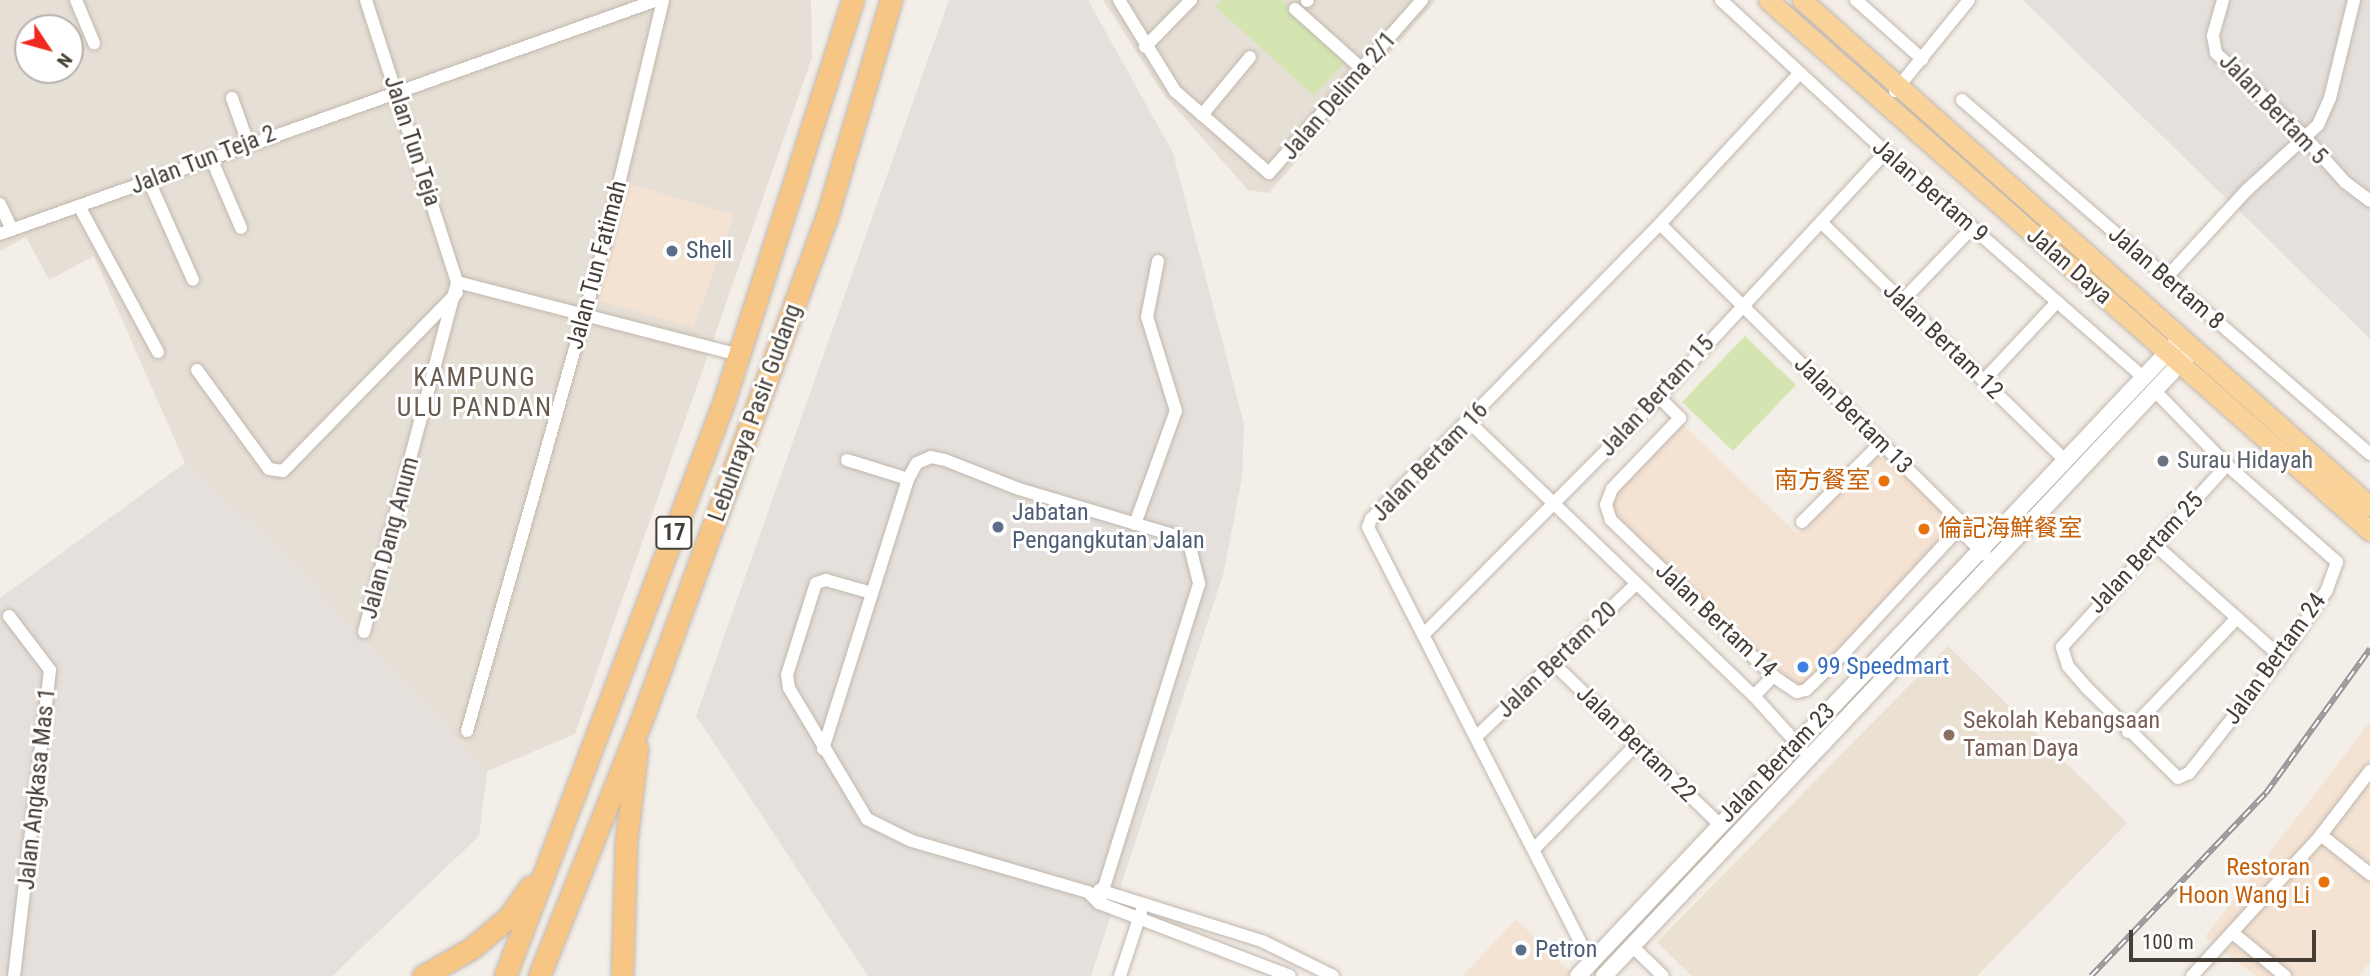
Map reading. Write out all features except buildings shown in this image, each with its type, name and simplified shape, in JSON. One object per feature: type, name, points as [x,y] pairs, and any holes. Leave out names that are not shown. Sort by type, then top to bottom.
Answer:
[{"type":"highway","name":"Lebuhraya Pasir Gudang","points":[[505,976],[740,355],[853,0]]},
{"type":"highway","name":"Lebuhraya Pasir Gudang","points":[[539,976],[643,716],[827,216],[891,0]]},
{"type":"highway","points":[[622,976],[626,842],[643,716]]},
{"type":"highway","points":[[423,976],[472,948],[509,917],[547,863]]},
{"type":"main road","name":"Jalan Daya","points":[[1768,0],[1884,104],[2370,506]]},
{"type":"main road","name":"Jalan Daya","points":[[1802,0],[2181,351],[2370,531]]},
{"type":"street","points":[[76,0],[94,43]]},
{"type":"street","name":"Jalan Tun Teja","points":[[366,0],[457,287]]},
{"type":"street","name":"Jalan Tun Teja 2","points":[[6,231],[657,0]]},
{"type":"street","name":"Jalan Tun Fatimah","points":[[467,731],[584,315],[663,0]]},
{"type":"street","name":"Jalan Delima 2/1","points":[[1119,0],[1145,47],[1175,91],[1269,173],[1422,0]]},
{"type":"street","points":[[1145,47],[1191,0]]},
{"type":"street","name":"Jalan Bertam 9","points":[[1721,0],[1886,152],[2143,377]]},
{"type":"street","points":[[1856,0],[1922,59]]},
{"type":"street","points":[[1884,104],[1969,0]]},
{"type":"street","name":"Jalan Bertam 5","points":[[2223,0],[2213,36],[2216,53],[2305,137],[2345,182],[2370,201]]},
{"type":"street","points":[[2166,278],[2247,190],[2318,125],[2330,98],[2354,0]]},
{"type":"street","points":[[1295,9],[1362,69]]},
{"type":"street","points":[[1202,115],[1250,57]]},
{"type":"street","name":"Jalan Bertam 16","points":[[1591,963],[1478,736],[1368,527],[1371,519],[1660,224],[1800,73]]},
{"type":"street","points":[[232,98],[248,143]]},
{"type":"street","name":"Jalan Bertam 8","points":[[1962,100],[2370,454]]},
{"type":"street","name":"Jalan Bertam 15","points":[[1423,635],[1659,397],[1886,152]]},
{"type":"street","points":[[211,158],[241,228]]},
{"type":"street","points":[[149,181],[193,280]]},
{"type":"street","points":[[0,204],[6,231]]},
{"type":"street","points":[[79,206],[158,352]]},
{"type":"street","name":"Jalan Bertam 12","points":[[1821,222],[2065,460]]},
{"type":"street","name":"Jalan Bertam 13","points":[[1660,224],[1963,524],[1965,535],[1985,544],[1993,562]]},
{"type":"street","points":[[1902,301],[1972,228]]},
{"type":"street","points":[[1135,524],[1176,411],[1147,317],[1158,261]]},
{"type":"street","points":[[197,370],[269,469],[283,471],[457,287],[584,315],[740,355]]},
{"type":"street","name":"Jalan Dang Anum","points":[[365,632],[457,287]]},
{"type":"street","points":[[1984,380],[2057,302]]},
{"type":"street","name":"Jalan Bertam 23","points":[[1578,976],[2143,377],[2181,351]]},
{"type":"street","name":"Jalan Bertam 23","points":[[1604,976],[1806,758],[2155,391],[2181,351]]},
{"type":"street","name":"Jalan Bertam 24","points":[[2128,732],[2178,778],[2189,774],[2281,657],[2327,590],[2337,562],[2227,465],[2155,391]]},
{"type":"street","name":"Jalan Bertam 14","points":[[1659,397],[1680,418],[1612,489],[1606,505],[1611,520],[1773,676],[1797,692],[1806,690],[1843,653],[1963,524]]},
{"type":"street","points":[[1468,421],[1799,740],[1806,758]]},
{"type":"street","points":[[1802,522],[1881,443]]},
{"type":"street","points":[[823,749],[908,479],[917,463],[931,457],[1019,489],[1177,536],[1190,547],[1199,584],[1099,903]]},
{"type":"street","points":[[847,460],[908,479]]},
{"type":"street","name":"Jalan Bertam 25","points":[[2128,732],[2068,666],[2064,641],[2227,465]]},
{"type":"street","points":[[2154,544],[2281,657]]},
{"type":"street","points":[[872,593],[823,580],[816,583],[787,675],[789,688],[867,819],[912,841],[1088,892],[1104,889],[1144,902],[1286,952],[1333,976]]},
{"type":"street","name":"Jalan Bertam 20","points":[[1478,736],[1636,584]]},
{"type":"street","name":"Jalan Angkasa Mas 1","points":[[9,616],[50,670],[14,976]]},
{"type":"street","points":[[2128,732],[2237,618]]},
{"type":"street","name":"Jalan Bertam 22","points":[[1553,663],[1719,824]]},
{"type":"street","points":[[1754,696],[1773,676]]},
{"type":"street","points":[[1534,849],[1637,744]]},
{"type":"street","points":[[2192,976],[2234,934],[2321,835],[2370,771]]},
{"type":"street","points":[[2321,835],[2370,874]]},
{"type":"street","points":[[1088,892],[1099,903],[1290,976]]},
{"type":"street","points":[[1121,976],[1144,902]]},
{"type":"street","points":[[2234,934],[2285,976]]},
{"type":"street","points":[[1632,946],[1663,976]]},
{"type":"street","points":[[1274,972],[1286,952]]},
{"type":"shaded area","points":[[0,0],[811,0],[812,58],[575,734],[487,771],[280,551],[185,463],[94,256],[49,280],[26,237],[0,251]]},
{"type":"shaded area","name":"Jabatan Pengangkutan Jalan","points":[[949,0],[1088,0],[1173,153],[1244,424],[1242,478],[1223,575],[1091,976],[868,976],[696,716]]},
{"type":"shaded area","points":[[1103,0],[1436,0],[1269,193],[1248,190],[1162,92]]},
{"type":"shaded area","points":[[2023,0],[2370,0],[2370,339]]},
{"type":"shaded area","points":[[631,184],[734,215],[694,327],[598,301]]},
{"type":"shaded area","points":[[1682,424],[1797,534],[1882,449],[1957,524],[1804,686],[1797,687],[1616,518],[1611,506],[1616,492]]},
{"type":"shaded area","points":[[185,463],[280,551],[487,771],[479,836],[332,976],[0,976],[0,598]]},
{"type":"shaded area","name":"Sekolah Kebangsaan Taman Daya","points":[[1948,646],[2127,823],[1977,976],[1692,976],[1657,942]]},
{"type":"shaded area","points":[[2370,722],[2370,962],[2359,976],[2256,976],[2205,937]]},
{"type":"shaded area","points":[[1516,919],[1570,972],[1566,976],[1463,976]]},
{"type":"green space","points":[[1221,0],[1281,0],[1347,60],[1314,96],[1215,6]]},
{"type":"green space","points":[[1745,336],[1796,385],[1733,451],[1682,402]]},
{"type":"railway","points":[[2091,976],[2266,793],[2370,649]]},
{"type":"place","name":"Shell","points":[[672,251]]},
{"type":"place","name":"Surau Hidayah","points":[[2163,461]]},
{"type":"place","name":"南方餐室","points":[[1884,481]]},
{"type":"place","name":"Jabatan Pengangkutan Jalan","points":[[998,527]]},
{"type":"place","name":"倫記海鮮餐室","points":[[1924,529]]},
{"type":"place","name":"99 Speedmart","points":[[1803,667]]},
{"type":"place","name":"Sekolah Kebangsaan Taman Daya","points":[[1949,735]]},
{"type":"place","name":"Restoran Hoon Wang Li","points":[[2324,882]]},
{"type":"place","name":"Petron","points":[[1521,950]]},
{"type":"district","name":"KAMPUNG ULU PANDAN","points":[[475,393]]}]
